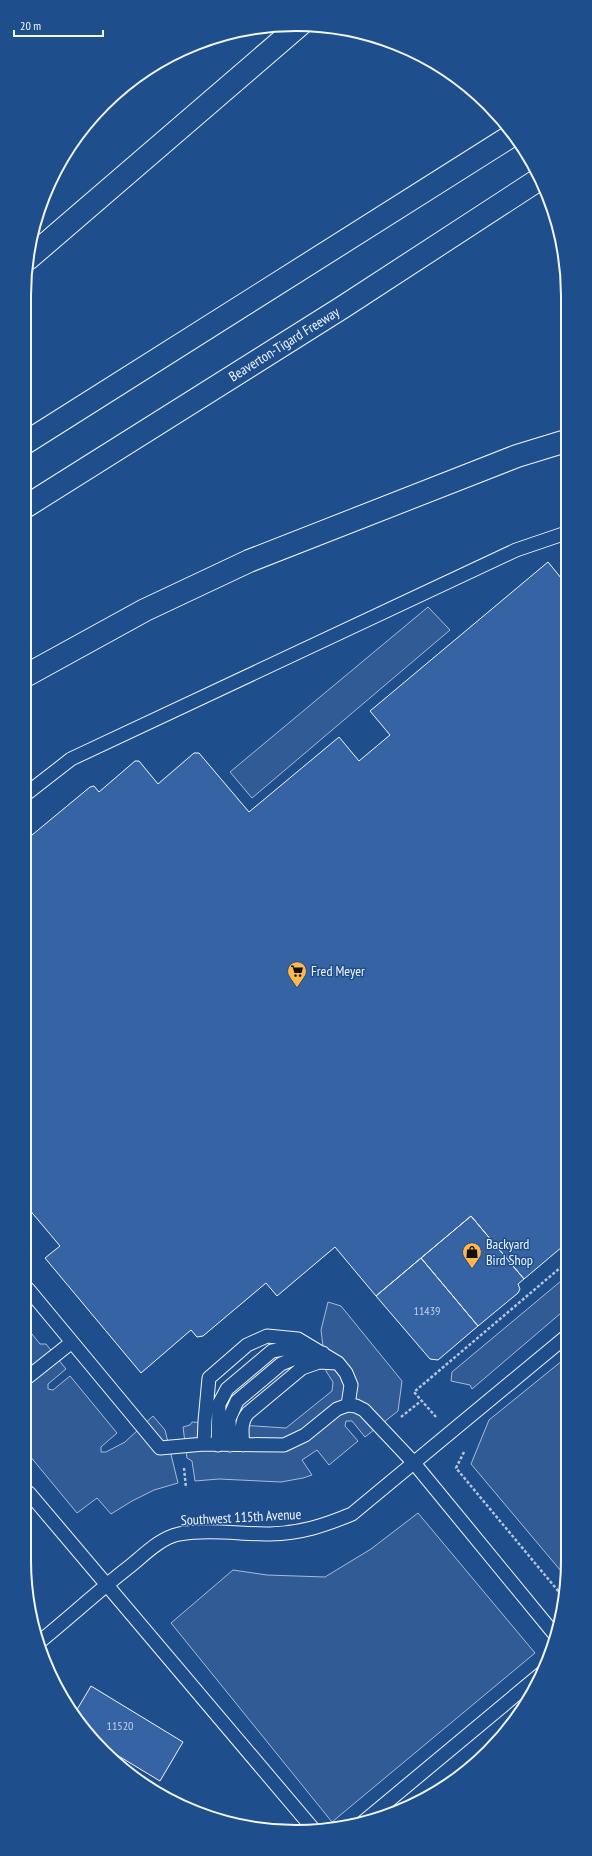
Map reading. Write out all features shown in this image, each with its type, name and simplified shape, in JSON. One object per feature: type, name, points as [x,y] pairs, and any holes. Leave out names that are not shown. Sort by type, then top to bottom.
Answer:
[{"type":"highway","points":[[34,254],[293,31]]},
{"type":"highway","points":[[31,439],[507,139]]},
{"type":"highway","name":"Beaverton-Tigard Freeway","points":[[31,503],[336,311],[535,182]]},
{"type":"highway","points":[[31,673],[145,610],[249,561],[517,456],[561,443]]},
{"type":"lane","points":[[31,790],[72,759],[516,550],[561,535]]},
{"type":"lane","points":[[31,1293],[160,1448],[204,1444],[284,1445],[305,1435],[338,1409],[348,1405],[356,1406],[364,1410],[414,1463],[552,1631]]},
{"type":"lane","points":[[204,1444],[209,1378],[247,1345],[267,1336],[298,1339],[338,1363],[346,1373],[351,1385],[348,1405]]},
{"type":"lane","name":"Southwest 115th Avenue","points":[[43,1639],[107,1584],[159,1543],[179,1534],[227,1531],[270,1534],[298,1532],[321,1527],[352,1514],[561,1341]]},
{"type":"lane","points":[[31,1375],[72,1342]]},
{"type":"lane","points":[[230,1445],[219,1404],[227,1388],[272,1351],[308,1345]]},
{"type":"lane","points":[[230,1445],[229,1419],[237,1401],[281,1364],[305,1354],[323,1353]]},
{"type":"lane","points":[[230,1445],[248,1413],[302,1368],[319,1362],[338,1363]]},
{"type":"lane","points":[[31,1495],[309,1824]]},
{"type":"lane","points":[[375,1813],[531,1682]]},
{"type":"path","points":[[436,1418],[414,1392],[561,1268]]},
{"type":"path","points":[[464,1451],[456,1468],[559,1592]]},
{"type":"shaded area","points":[[428,607],[450,630],[252,798],[230,772]]},
{"type":"shaded area","points":[[561,1281],[561,1313],[472,1389],[470,1385],[451,1381],[452,1372]]},
{"type":"shaded area","points":[[328,1302],[341,1306],[402,1381],[398,1411],[365,1437],[352,1421],[346,1421],[345,1426],[358,1441],[329,1465],[317,1450],[302,1460],[312,1475],[281,1482],[219,1479],[195,1481],[192,1461],[187,1458],[183,1427],[190,1425],[192,1422],[286,1428],[332,1391],[333,1382],[326,1371],[321,1330]]},
{"type":"shaded area","points":[[31,1333],[40,1344],[46,1344],[66,1369],[48,1384],[48,1389],[53,1390],[70,1376],[117,1433],[101,1447],[101,1452],[106,1452],[125,1442],[153,1416],[165,1430],[178,1483],[154,1490],[111,1514],[97,1498],[77,1513],[31,1457]]},
{"type":"shaded area","points":[[561,1362],[560,1570],[471,1464],[489,1420]]},
{"type":"shaded area","points":[[418,1513],[535,1653],[332,1822],[171,1623],[233,1570],[267,1575],[325,1577],[371,1549]]},
{"type":"building","name":"Fred Meyer","points":[[548,562],[561,578],[561,1248],[524,1279],[471,1216],[376,1296],[335,1247],[277,1296],[266,1283],[203,1336],[197,1337],[191,1330],[141,1373],[45,1258],[60,1246],[31,1212],[31,836],[90,787],[94,786],[99,792],[135,761],[139,761],[158,784],[194,753],[199,753],[249,812],[339,737],[359,761],[390,735],[370,711]]},
{"type":"building","name":"Backyard Bird Shop","points":[[471,1216],[524,1279],[518,1284],[520,1289],[518,1293],[478,1326],[421,1258]]},
{"type":"building","points":[[421,1258],[478,1326],[438,1360],[430,1359],[376,1296]]},
{"type":"building","points":[[91,1686],[183,1742],[160,1781],[117,1755],[97,1735],[77,1709]]},
{"type":"place","name":"Fred Meyer","points":[[297,988]]},
{"type":"place","name":"Backyard Bird Shop","points":[[472,1269]]}]
